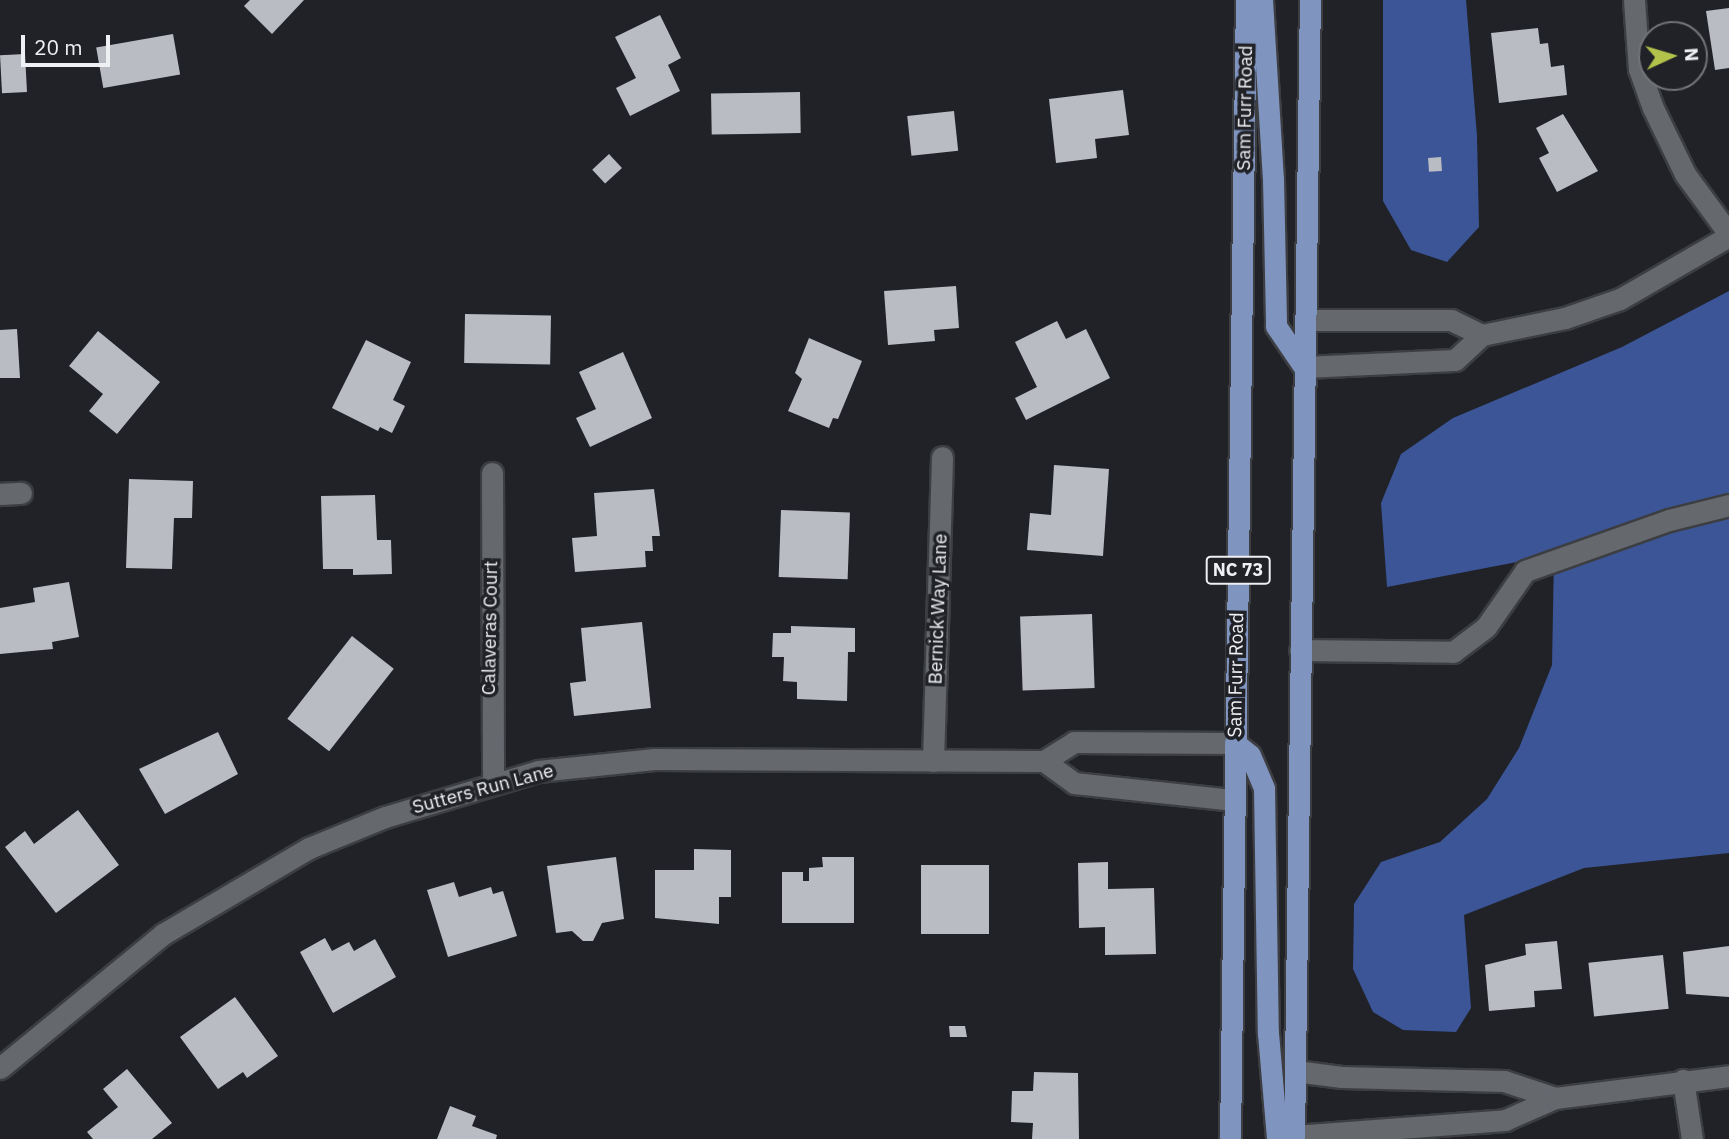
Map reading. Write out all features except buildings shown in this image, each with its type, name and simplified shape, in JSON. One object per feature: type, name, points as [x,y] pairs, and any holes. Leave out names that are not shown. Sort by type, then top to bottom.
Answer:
[{"type":"main road","name":"Sam Furr Road","points":[[1230,1139],[1232,800],[1246,0]]},
{"type":"main road","points":[[1262,0],[1273,178],[1273,305],[1276,326],[1304,367]]},
{"type":"main road","points":[[1288,1138],[1295,1071],[1310,0]]},
{"type":"main road","points":[[1235,743],[1250,755],[1264,789],[1268,1033],[1288,1138]]},
{"type":"street","points":[[1304,367],[1455,360],[1482,335],[1565,318],[1620,299],[1729,235],[1685,174],[1653,108],[1639,69],[1634,0]]},
{"type":"street","points":[[1306,320],[1451,320],[1482,335]]},
{"type":"street","name":"Bernick Way Lane","points":[[933,761],[942,457]]},
{"type":"street","name":"Calaveras Court","points":[[492,473],[492,784]]},
{"type":"street","points":[[1300,650],[1453,652],[1486,627],[1525,571],[1669,520],[1729,505]]},
{"type":"street","points":[[1232,800],[1074,783],[1044,761],[1074,742],[1235,743]]},
{"type":"street","name":"Sutters Run Lane","points":[[0,1068],[163,934],[245,883],[309,848],[385,817],[492,784],[538,771],[654,760],[1044,761]]},
{"type":"street","points":[[1295,1071],[1342,1077],[1504,1081],[1555,1098]]},
{"type":"street","points":[[1288,1138],[1505,1120],[1555,1098],[1729,1076]]},
{"type":"street","points":[[1683,1080],[1692,1139]]},
{"type":"shaded area","points":[[1383,0],[1466,0],[1477,136],[1479,227],[1447,262],[1411,250],[1383,201]]},
{"type":"shaded area","points":[[1729,291],[1729,853],[1584,868],[1464,915],[1471,1008],[1456,1032],[1403,1030],[1373,1012],[1353,969],[1354,904],[1381,862],[1440,842],[1487,799],[1519,748],[1552,665],[1554,555],[1387,587],[1381,503],[1401,454],[1453,418],[1622,347]]}]
